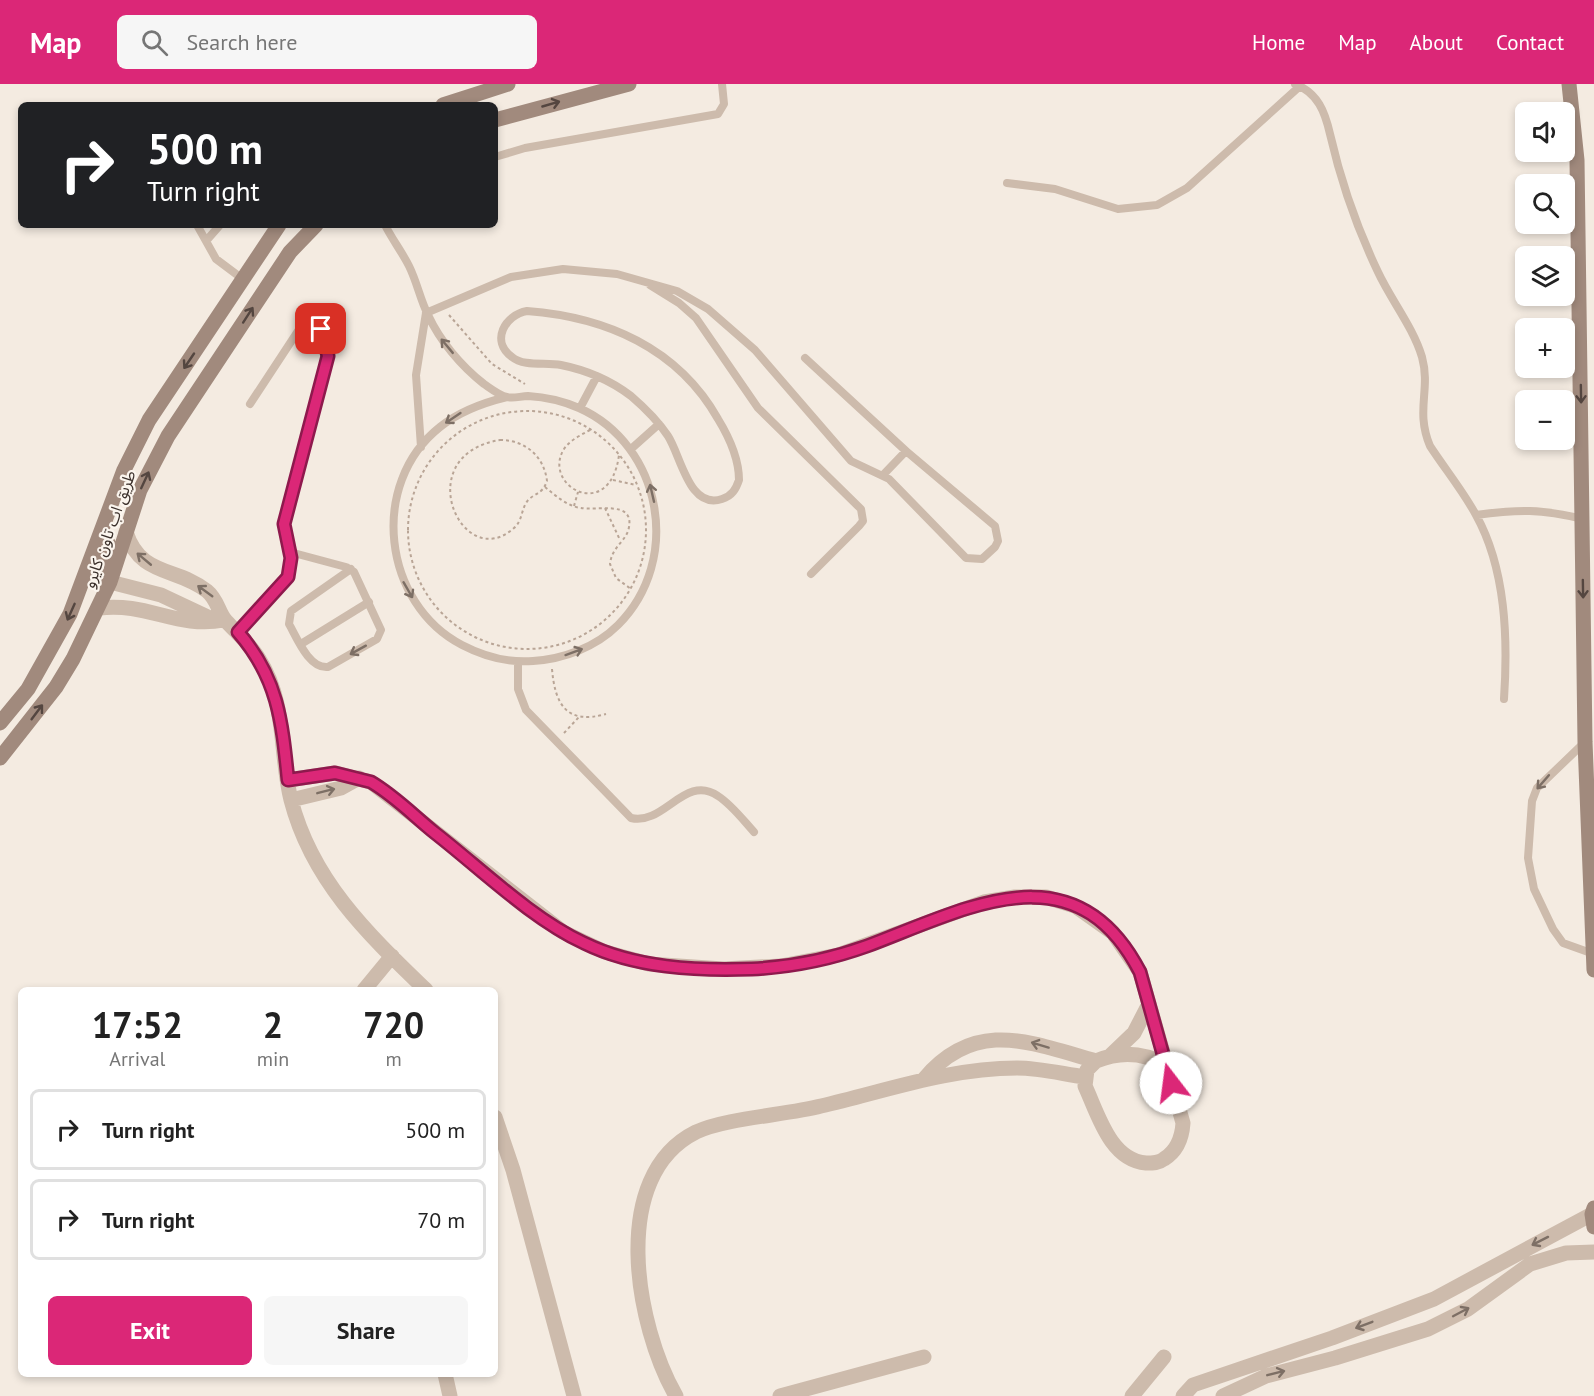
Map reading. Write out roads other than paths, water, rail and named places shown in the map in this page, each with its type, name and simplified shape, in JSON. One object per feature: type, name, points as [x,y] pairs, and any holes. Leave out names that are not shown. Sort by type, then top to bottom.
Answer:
[{"type":"street","points":[[452,102],[508,84]]},
{"type":"street","points":[[498,119],[629,84]]},
{"type":"street","points":[[1569,84],[1576,137],[1587,334],[1583,519],[1585,742],[1594,970]]},
{"type":"street","name":"طريق اب تاون كايرو","points":[[0,723],[28,689],[70,614],[124,470],[149,420],[277,228]]},
{"type":"street","name":"طريق اب تاون كايرو","points":[[0,758],[56,687],[99,608],[110,582],[140,490],[168,436],[290,252],[313,228]]},
{"type":"street","points":[[124,470],[121,498],[101,567],[103,577],[110,582],[161,595],[207,618],[224,620]]},
{"type":"street","points":[[126,532],[136,554],[149,565],[206,590],[218,603],[224,620],[238,632],[260,660],[275,692],[291,800],[304,838],[322,875],[370,937],[423,987]]},
{"type":"street","points":[[99,608],[142,608],[192,622],[224,620]]},
{"type":"street","points":[[288,780],[324,772],[358,777],[382,789],[563,932],[584,943],[627,959],[671,966],[723,969],[781,966],[865,946],[984,902],[1015,897],[1046,897],[1082,910],[1113,933],[1140,972],[1182,1115],[1182,1131],[1177,1146],[1160,1162],[1135,1160],[1114,1144],[1085,1086],[1085,1077],[1096,1061],[1111,1055],[1139,1054],[1166,1065]]},
{"type":"street","points":[[291,800],[341,788],[358,777]]},
{"type":"street","points":[[366,987],[392,956]]},
{"type":"street","points":[[1111,1055],[1134,1033],[1149,1004]]},
{"type":"street","points":[[924,1079],[952,1053],[986,1040],[1027,1041],[1096,1061]]},
{"type":"street","points":[[676,1396],[652,1339],[640,1274],[640,1207],[648,1183],[660,1162],[682,1141],[709,1127],[821,1106],[924,1079],[1019,1068],[1085,1077]]},
{"type":"street","points":[[498,1126],[513,1170],[574,1396]]},
{"type":"street","points":[[1192,1392],[1434,1299],[1593,1216]]},
{"type":"street","points":[[1223,1396],[1266,1376],[1335,1358],[1438,1324],[1468,1309],[1530,1264],[1566,1253],[1594,1252]]},
{"type":"street","points":[[1332,1338],[1335,1358]]},
{"type":"street","points":[[780,1396],[924,1357]]},
{"type":"street","points":[[1132,1396],[1164,1357]]},
{"type":"street","points":[[446,1377],[450,1396]]},
{"type":"lane","points":[[498,156],[525,148],[717,114],[724,104],[722,84]]},
{"type":"lane","points":[[1007,183],[1055,189],[1118,209],[1157,205],[1187,188],[1298,85],[1317,100],[1325,114],[1343,183],[1361,234],[1378,272],[1419,349],[1425,386],[1422,422],[1428,440],[1476,515],[1494,566],[1504,616],[1504,699]]},
{"type":"lane","points":[[199,228],[221,264],[244,280]]},
{"type":"lane","points":[[206,241],[217,228]]},
{"type":"lane","points":[[382,228],[391,236]]},
{"type":"lane","points":[[387,228],[416,281],[426,313],[440,338],[484,384],[507,397]]},
{"type":"lane","points":[[426,313],[511,277],[537,271],[590,270],[660,284],[693,299],[732,329],[777,373],[851,461],[882,475],[966,558],[982,559],[995,547],[998,533],[995,526],[906,451],[805,358]]},
{"type":"lane","points":[[642,280],[679,303],[696,318],[758,408],[861,508],[863,521],[811,574]]},
{"type":"lane","points":[[527,311],[590,320],[623,332],[668,360],[699,392],[724,429],[739,471],[739,480],[731,494],[715,501],[699,496],[693,489],[677,451],[659,424],[631,396],[597,376],[559,364],[522,362],[512,358],[505,350],[501,340],[502,329],[507,320],[516,313],[527,311]]},
{"type":"lane","points":[[421,447],[416,375],[426,313]]},
{"type":"lane","points":[[238,632],[285,583],[291,565],[284,524],[328,356],[318,326],[310,324],[300,328],[250,404]]},
{"type":"lane","points":[[580,408],[597,376]]},
{"type":"lane","points":[[526,396],[553,399],[580,408],[608,425],[631,449],[649,481],[657,516],[656,552],[641,594],[618,624],[595,642],[551,660],[518,662],[482,655],[449,638],[422,613],[403,581],[393,546],[394,509],[403,476],[421,447],[438,428],[459,414],[482,403],[507,397],[526,396]]},
{"type":"lane","points":[[631,449],[659,424]]},
{"type":"lane","points":[[882,475],[906,451]]},
{"type":"lane","points":[[1476,515],[1509,510],[1544,510],[1583,519]]},
{"type":"lane","points":[[290,552],[351,569],[357,575],[381,630],[377,639],[324,668],[314,663],[301,644],[289,624],[289,614],[351,569]]},
{"type":"lane","points":[[301,644],[369,602]]},
{"type":"lane","points":[[518,662],[518,689],[521,700],[555,742],[631,818],[641,820],[651,818],[690,791],[708,790],[723,799],[754,832]]},
{"type":"lane","points":[[1585,742],[1537,788],[1532,801],[1528,858],[1534,889],[1553,929],[1563,943],[1592,953]]}]
